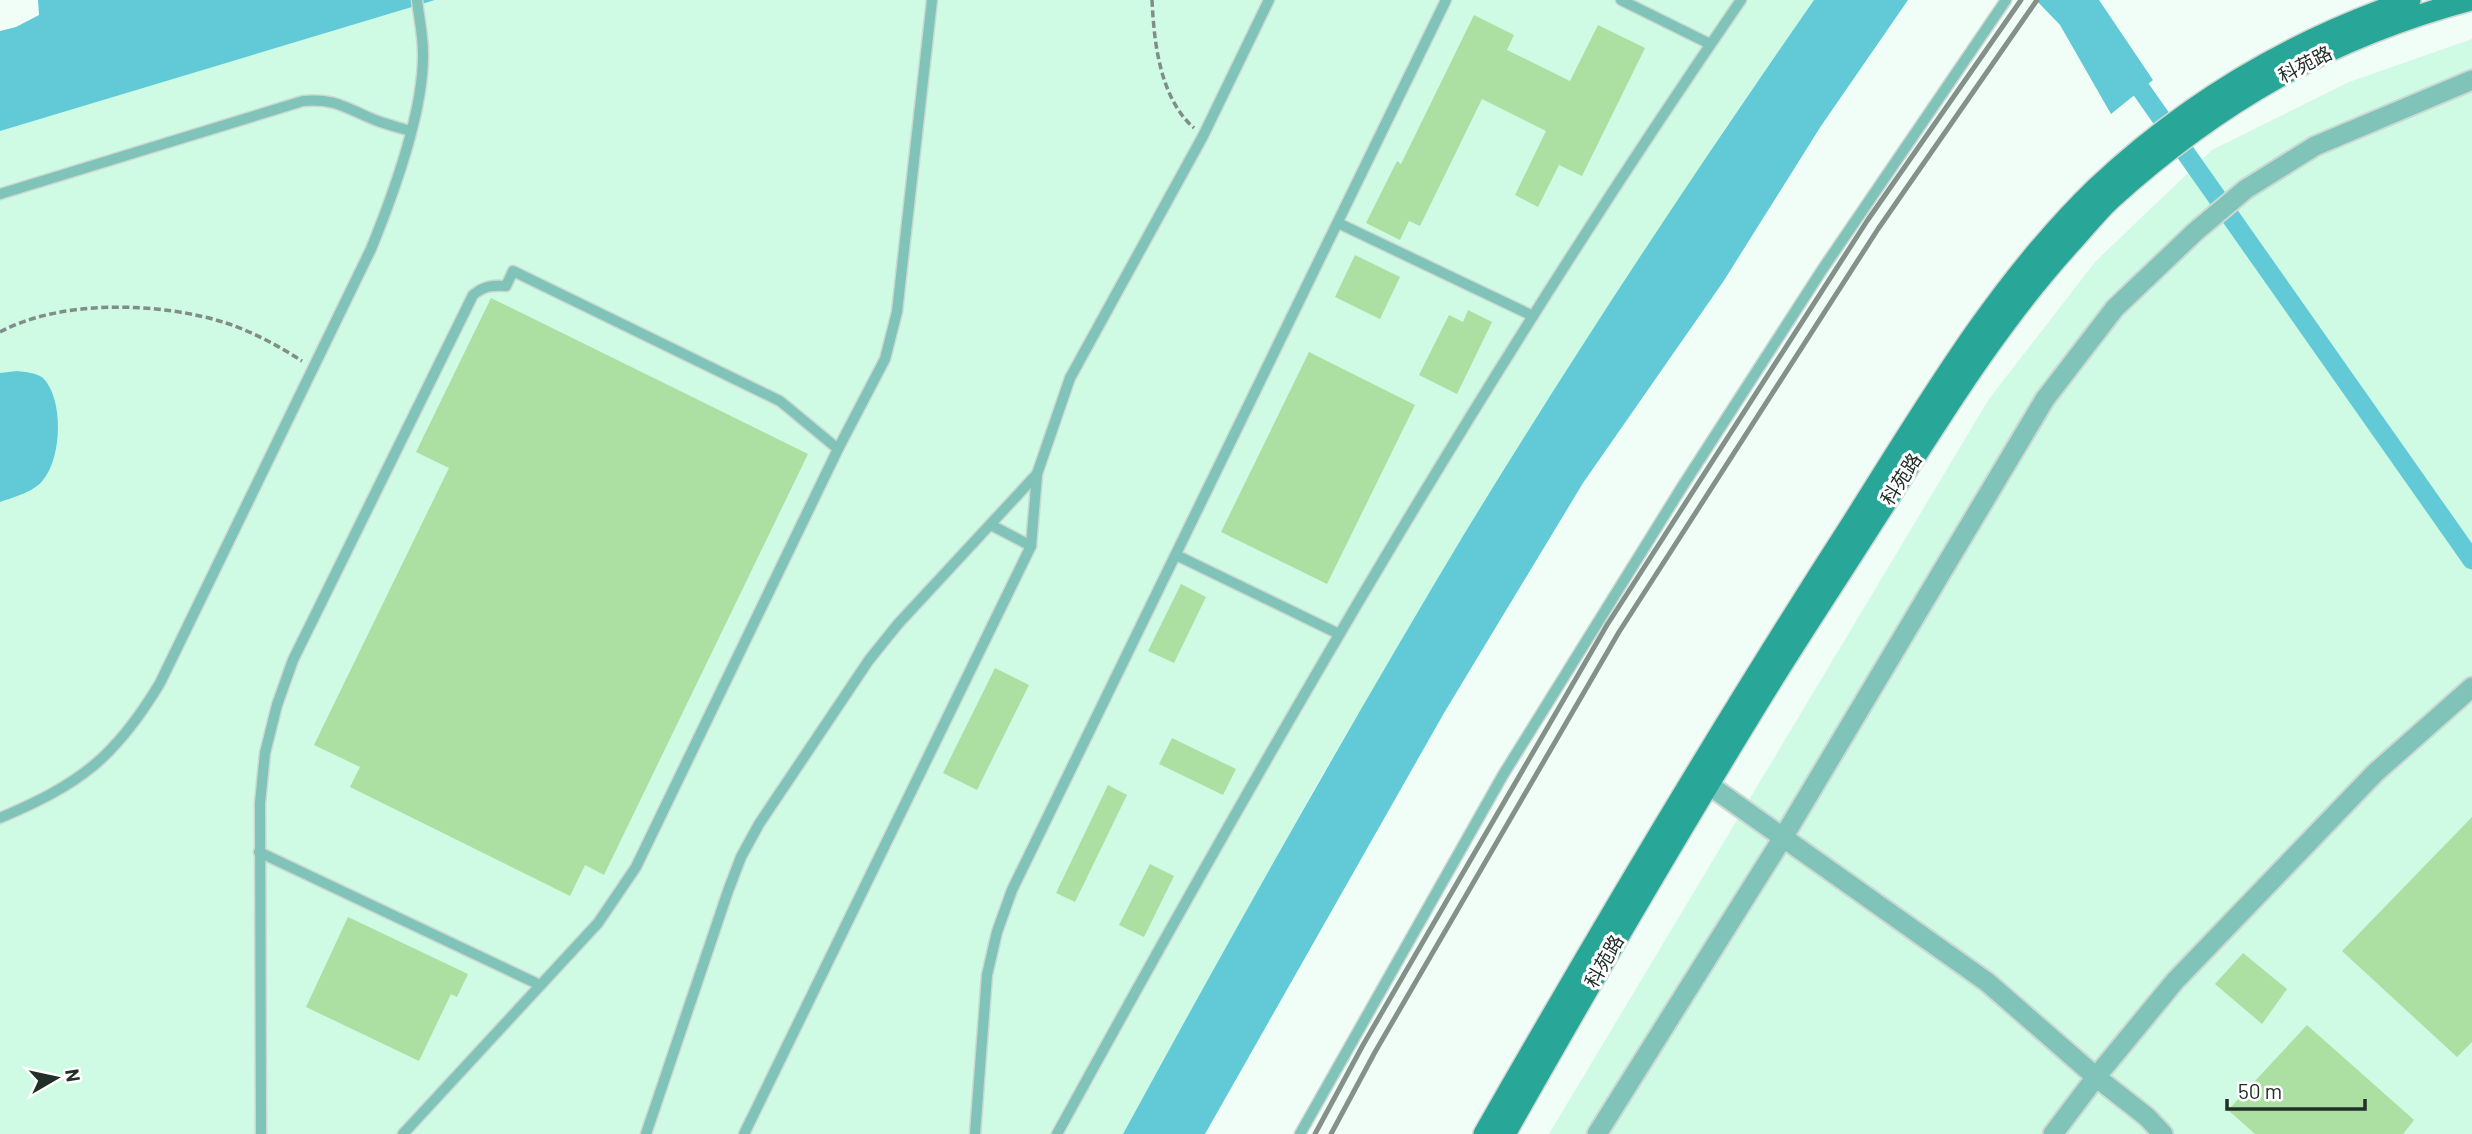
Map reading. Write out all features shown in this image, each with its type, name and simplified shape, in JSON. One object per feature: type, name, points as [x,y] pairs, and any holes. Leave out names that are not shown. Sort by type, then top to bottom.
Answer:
[{"type":"street","name":"科苑路","points":[[1505,1134],[1595,976],[1701,780],[1744,692],[1971,336],[2033,258],[2095,189],[2200,115],[2223,87],[2291,48],[2364,16],[2410,0]]},
{"type":"street","name":"科苑路","points":[[2200,115],[2233,103],[2299,64],[2371,33],[2471,0]]},
{"type":"street","points":[[1597,1134],[1784,836],[2045,399],[2115,308],[2246,189],[2315,146],[2472,80]]},
{"type":"street","points":[[2053,1134],[2175,981],[2375,773],[2472,687]]},
{"type":"street","name":"科苑路","points":[[1484,1134],[1579,967],[1701,780]]},
{"type":"street","points":[[1701,780],[1784,836],[1987,982],[2096,1077],[2147,1117],[2163,1134]]},
{"type":"lane","points":[[0,818],[60,790],[89,770],[114,748],[139,719],[160,683],[380,228],[411,131],[421,78],[422,33],[416,0]]},
{"type":"lane","points":[[404,1134],[598,923],[636,867],[838,449],[885,359],[892,336],[932,0]]},
{"type":"lane","points":[[744,1134],[1031,546],[1037,474],[1070,378],[1203,136],[1269,0]]},
{"type":"lane","points":[[975,1134],[986,975],[1012,890],[1446,0]]},
{"type":"lane","points":[[1621,0],[1710,44]]},
{"type":"lane","points":[[1057,1134],[1160,946],[1339,634],[1533,316],[1741,0]]},
{"type":"lane","points":[[1300,1134],[1503,775],[1822,270],[2006,0]]},
{"type":"lane","points":[[0,194],[303,101],[320,99],[337,103],[369,118],[411,131]]},
{"type":"lane","points":[[1338,223],[1533,316]]},
{"type":"lane","points":[[261,1134],[260,803],[265,753],[277,705],[293,660],[473,295],[482,288],[493,285],[506,286],[513,271],[780,401],[838,449]]},
{"type":"lane","points":[[646,1134],[728,891],[741,857],[759,824],[869,660],[898,624],[1037,474]]},
{"type":"lane","points":[[991,525],[1031,546]]},
{"type":"lane","points":[[1176,555],[1339,634]]},
{"type":"lane","points":[[259,852],[540,985]]},
{"type":"path","points":[[1153,0],[1158,53],[1170,94],[1184,120],[1203,136]]},
{"type":"path","points":[[0,332],[31,318],[58,311],[89,307],[151,310],[226,323],[281,348],[313,368]]},
{"type":"shaded area","points":[[435,0],[1814,0],[1724,130],[1464,535],[1321,777],[1123,1134],[0,1134],[0,129],[356,19]]},
{"type":"shaded area","points":[[2472,39],[2472,1134],[1549,1134],[1989,399],[2095,262],[2212,150],[2349,82]]},
{"type":"water","points":[[38,0],[435,0],[0,131],[0,31],[16,27],[39,15]]},
{"type":"water","points":[[1814,0],[1908,0],[1821,126],[1723,282],[1583,483],[1444,713],[1205,1134],[1123,1134],[1290,833],[1463,536],[1634,265]]},
{"type":"water","points":[[2036,0],[2099,0],[2153,80],[2111,114],[2060,25]]},
{"type":"water","points":[[17,371],[40,376],[50,388],[57,414],[57,444],[54,458],[43,480],[23,494],[0,502],[0,373]]},
{"type":"building","points":[[1474,15],[1514,35],[1507,50],[1570,81],[1598,25],[1645,48],[1582,176],[1559,165],[1538,207],[1515,195],[1546,131],[1482,99],[1420,226],[1409,221],[1400,240],[1366,223],[1397,161],[1401,164]]},
{"type":"building","points":[[1355,255],[1400,277],[1380,319],[1335,297]]},
{"type":"building","points":[[491,298],[808,454],[604,875],[585,865],[570,896],[350,787],[360,767],[314,745],[449,468],[416,452]]},
{"type":"building","points":[[1468,310],[1492,322],[1457,394],[1419,375],[1449,315],[1463,322]]},
{"type":"building","points":[[1309,352],[1415,405],[1327,584],[1221,532]]},
{"type":"building","points":[[1181,584],[1206,597],[1174,663],[1148,651]]},
{"type":"building","points":[[995,668],[1029,685],[977,790],[943,773]]},
{"type":"building","points":[[1172,738],[1236,769],[1223,795],[1159,764]]},
{"type":"building","points":[[1108,785],[1127,795],[1075,902],[1056,893]]},
{"type":"building","points":[[2472,817],[2472,1042],[2457,1057],[2342,951]]},
{"type":"building","points":[[1150,864],[1174,876],[1144,937],[1119,925]]},
{"type":"building","points":[[348,917],[468,974],[457,997],[451,994],[419,1061],[306,1007]]},
{"type":"building","points":[[2243,953],[2287,989],[2262,1024],[2215,984]]},
{"type":"building","points":[[2307,1025],[2414,1120],[2403,1134],[2255,1134],[2228,1110]]},
{"type":"waterway","points":[[2126,68],[2472,560]]},
{"type":"railway","points":[[1315,1134],[1363,1045],[1607,625],[1867,221],[2021,0]]},
{"type":"railway","points":[[1331,1134],[1375,1052],[1619,632],[1878,229],[2037,0]]}]
